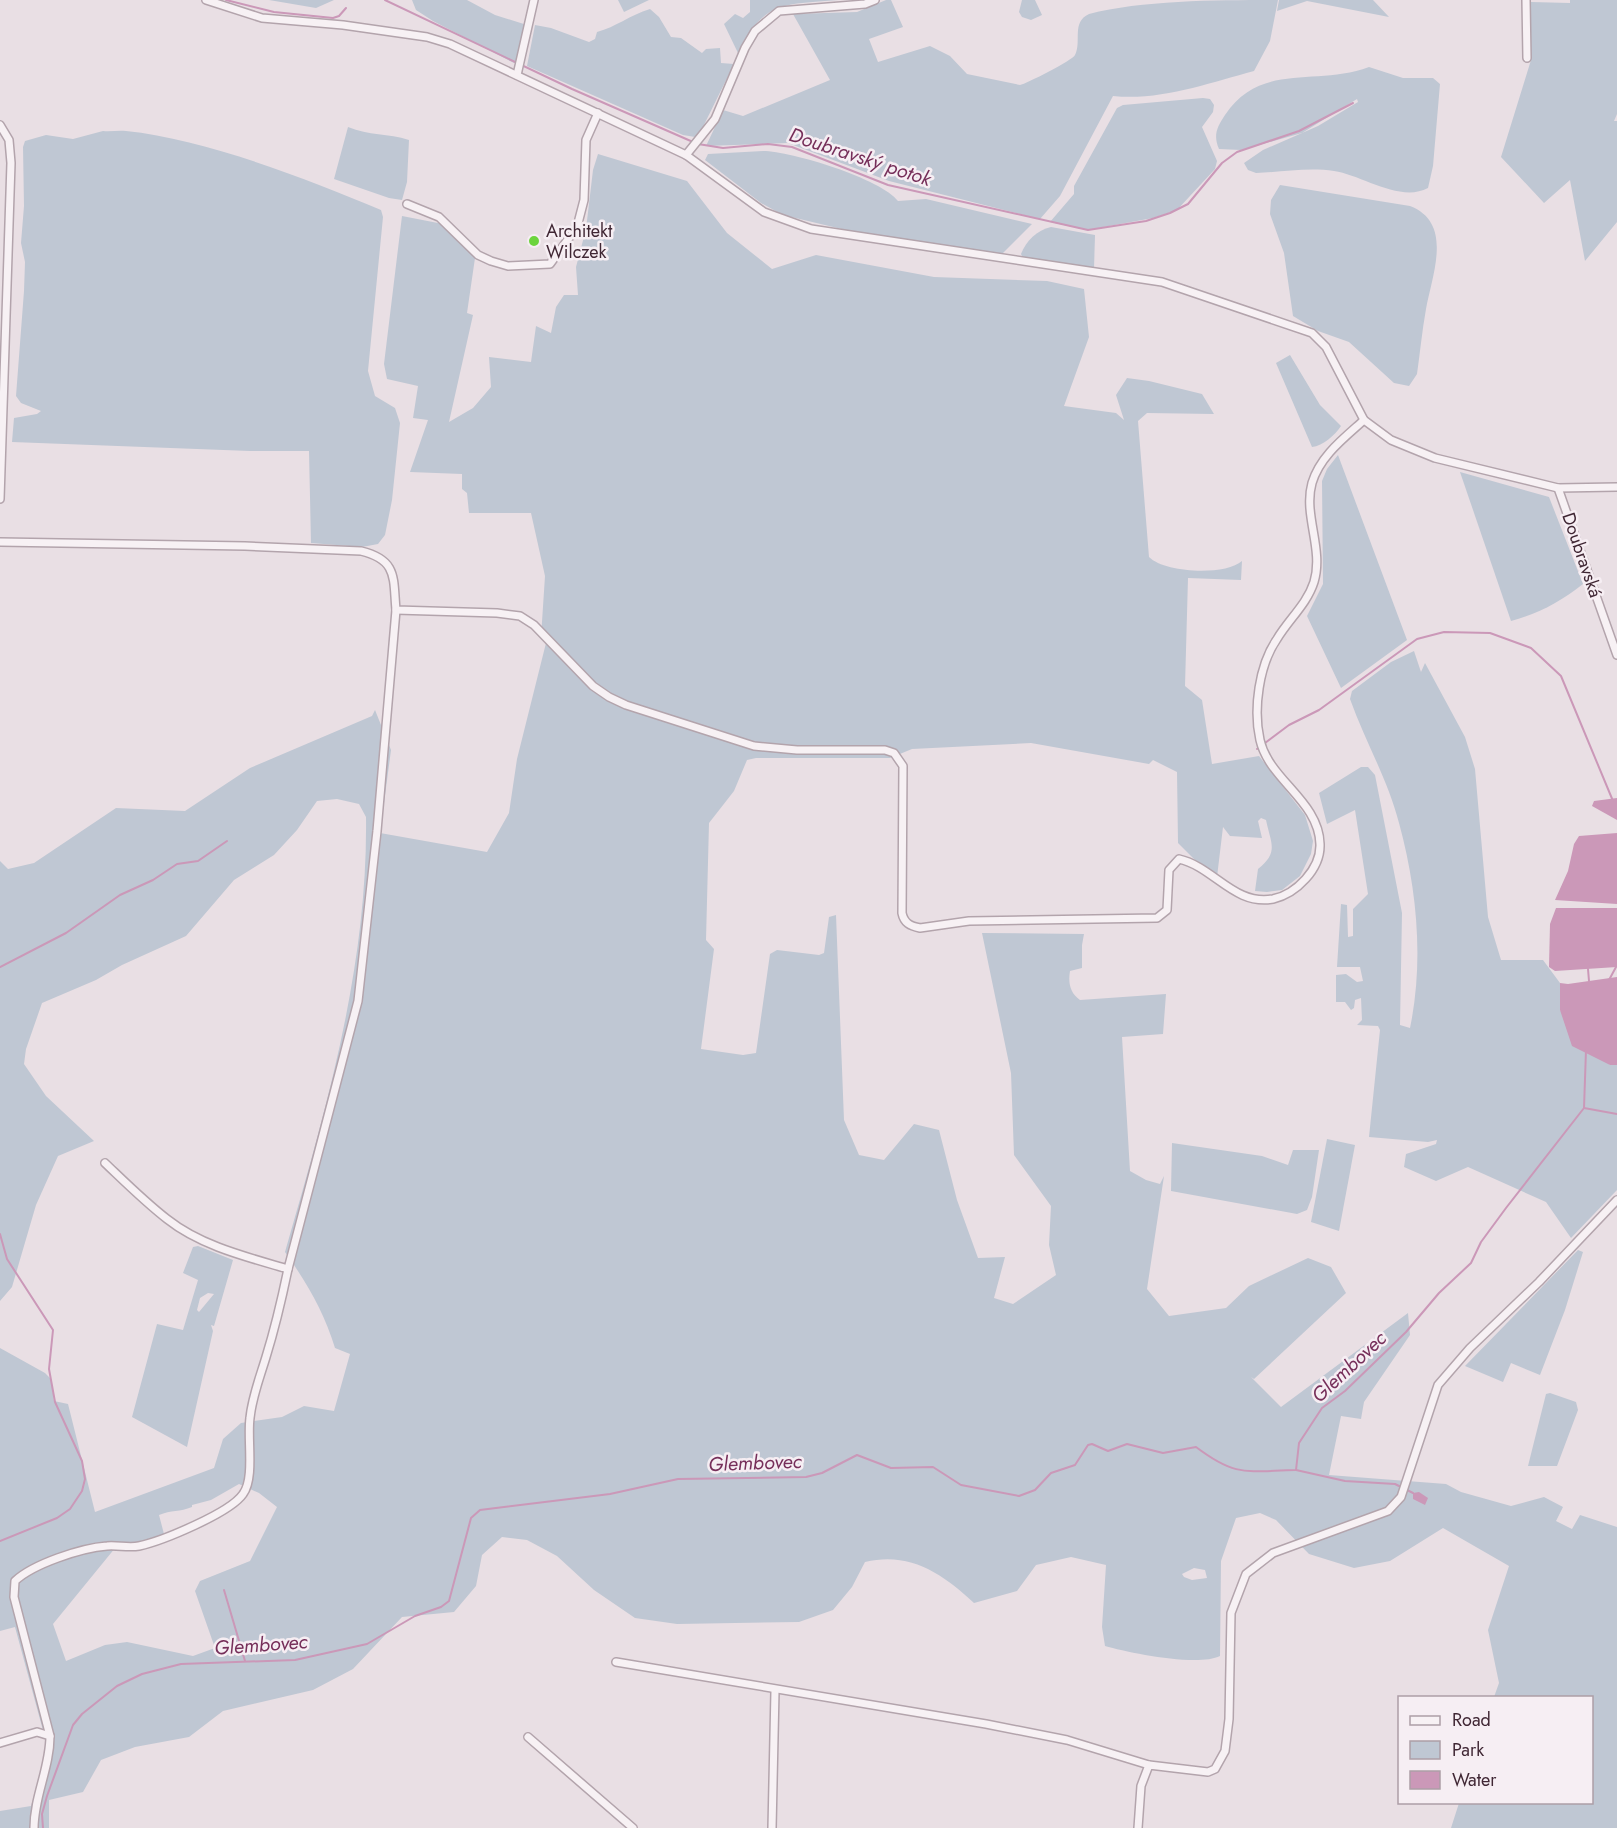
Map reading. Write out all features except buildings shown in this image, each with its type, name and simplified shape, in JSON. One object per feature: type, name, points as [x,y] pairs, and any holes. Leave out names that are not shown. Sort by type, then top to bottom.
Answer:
[{"type":"street","points":[[206,0],[262,18],[427,37],[450,44],[686,155],[764,212],[811,229],[1162,282],[1312,333],[1326,347],[1364,420],[1391,440],[1435,458],[1558,488],[1617,487]]},
{"type":"street","points":[[517,75],[534,0]]},
{"type":"street","points":[[686,155],[715,119],[744,48],[754,31],[779,11],[865,4],[875,0]]},
{"type":"street","points":[[1526,0],[1527,58]]},
{"type":"street","points":[[406,204],[439,217],[478,255],[491,261],[508,266],[550,264],[577,227],[584,200],[586,140],[598,113]]},
{"type":"street","points":[[0,125],[9,140],[11,163],[0,499]]},
{"type":"street","points":[[396,610],[497,613],[520,616],[534,624],[593,686],[609,697],[626,705],[754,746],[776,749],[885,750],[894,753],[903,766],[902,913],[907,923],[913,926],[920,928],[969,921],[1157,918],[1167,910],[1169,870],[1179,859],[1240,896],[1272,899],[1292,892],[1303,883],[1320,847],[1318,829],[1310,813],[1263,751],[1259,738],[1258,714],[1264,667],[1276,639],[1302,605],[1313,582],[1317,555],[1311,511],[1312,484],[1319,467],[1329,453],[1364,420]]},
{"type":"street","name":"Doubravská","points":[[1558,488],[1617,655]]},
{"type":"street","points":[[0,542],[245,546],[361,552],[377,555],[392,570],[396,610],[359,990],[266,1356],[255,1390],[250,1419],[249,1485],[242,1496],[198,1523],[164,1537],[137,1547],[105,1546],[72,1555],[26,1571],[15,1581],[14,1597],[50,1736],[50,1755],[38,1798],[34,1828]]},
{"type":"street","points":[[105,1163],[168,1220],[192,1234],[235,1253],[288,1269]]},
{"type":"street","points":[[616,1662],[775,1690],[882,1704],[998,1726],[1067,1740],[1149,1765],[1201,1773],[1215,1769],[1225,1751],[1230,1719],[1231,1614],[1246,1574],[1273,1553],[1388,1511],[1401,1497],[1438,1385],[1470,1348],[1539,1282],[1617,1200]]},
{"type":"street","points":[[772,1828],[775,1690]]},
{"type":"street","points":[[0,1743],[38,1732],[50,1736]]},
{"type":"street","points":[[528,1737],[633,1828]]},
{"type":"street","points":[[1138,1828],[1141,1786],[1149,1765]]},
{"type":"green space","points":[[269,0],[334,0],[316,8]]},
{"type":"green space","points":[[412,0],[467,0],[495,15],[527,25],[518,62],[514,63],[433,21],[416,10]]},
{"type":"green space","points":[[618,0],[649,0],[624,12]]},
{"type":"green space","points":[[750,0],[838,0],[777,8],[757,23],[738,53],[724,24],[735,14],[743,18],[750,12]]},
{"type":"green space","points":[[891,0],[903,27],[869,39],[878,62],[930,46],[950,56],[967,74],[1020,85],[1049,72],[1075,55],[1080,22],[1089,14],[1157,3],[1278,0],[1270,41],[1254,71],[1202,86],[1166,93],[1149,96],[1113,96],[1060,196],[1040,219],[889,181],[788,143],[706,146],[723,110],[743,116],[830,80],[793,14],[857,12]]},
{"type":"green space","points":[[1022,0],[1035,0],[1042,15],[1031,20],[1022,17],[1019,12]]},
{"type":"green space","points":[[1279,0],[1373,0],[1389,17],[1307,1],[1277,11]]},
{"type":"green space","points":[[1570,0],[1617,0],[1617,114],[1614,121],[1617,121],[1617,222],[1585,261],[1570,180],[1544,203],[1501,157],[1531,60],[1531,2],[1570,3]]},
{"type":"green space","points":[[650,9],[659,17],[671,37],[681,38],[702,53],[706,49],[720,48],[721,63],[734,64],[699,135],[695,137],[683,135],[527,66],[535,25],[551,28],[589,42],[595,39],[597,32]]},
{"type":"green space","points":[[1369,67],[1403,78],[1433,78],[1440,84],[1433,166],[1428,188],[1417,192],[1381,187],[1334,171],[1256,173],[1248,170],[1244,163],[1263,150],[1302,133],[1241,150],[1219,149],[1216,139],[1220,123],[1239,98],[1272,81],[1349,73]],"holes":[[[1357,99],[1358,102],[1302,133]]]},
{"type":"green space","points":[[1210,99],[1214,105],[1213,112],[1202,127],[1217,161],[1215,169],[1177,210],[1153,218],[1087,230],[1050,222],[1074,194],[1074,186],[1117,108],[1123,105]]},
{"type":"green space","points":[[348,127],[409,140],[407,182],[402,200],[389,198],[334,179]]},
{"type":"green space","points":[[103,131],[157,135],[222,151],[289,173],[381,210],[383,217],[368,371],[375,396],[395,408],[400,423],[392,500],[385,535],[378,544],[362,547],[311,543],[309,451],[12,442],[14,418],[37,414],[41,411],[21,403],[16,396],[25,262],[21,243],[24,206],[23,147],[25,141],[46,135],[73,139]]},
{"type":"green space","points":[[763,151],[794,156],[835,168],[874,184],[898,201],[926,199],[1032,224],[1000,256],[875,237],[783,215],[761,203],[705,160],[708,154]]},
{"type":"green space","points":[[598,154],[687,181],[727,233],[772,269],[816,255],[934,277],[1047,281],[1084,289],[1089,337],[1064,406],[1116,413],[1124,420],[1116,395],[1127,378],[1202,394],[1214,414],[1147,413],[1138,421],[1149,557],[1168,566],[1195,571],[1223,569],[1242,561],[1241,580],[1188,578],[1185,686],[1202,700],[1212,764],[1259,756],[1305,815],[1313,841],[1311,854],[1300,876],[1282,890],[1255,891],[1258,869],[1269,858],[1272,847],[1266,820],[1261,818],[1258,821],[1262,838],[1230,836],[1223,827],[1217,877],[1197,862],[1178,843],[1177,772],[1153,760],[1149,764],[1031,743],[912,749],[890,758],[756,758],[747,760],[734,791],[709,823],[706,940],[714,949],[701,1049],[743,1055],[756,1053],[770,954],[777,950],[819,955],[824,953],[829,917],[836,915],[844,1120],[859,1155],[884,1160],[914,1124],[939,1130],[957,1200],[978,1258],[1005,1257],[994,1298],[1013,1304],[1056,1275],[1049,1245],[1051,1206],[1014,1155],[1011,1073],[982,933],[1084,934],[1082,968],[1070,971],[1069,975],[1072,991],[1080,1000],[1166,994],[1163,1034],[1122,1037],[1130,1171],[1146,1180],[1160,1184],[1164,1176],[1147,1289],[1169,1316],[1226,1308],[1249,1286],[1308,1258],[1331,1267],[1346,1293],[1254,1379],[1251,1377],[1281,1407],[1408,1313],[1410,1335],[1364,1402],[1361,1419],[1341,1416],[1329,1475],[1446,1484],[1461,1492],[1511,1506],[1544,1497],[1563,1507],[1556,1521],[1572,1529],[1580,1515],[1617,1527],[1617,1828],[1451,1828],[1459,1804],[1593,1804],[1593,1696],[1494,1696],[1499,1683],[1488,1630],[1509,1566],[1443,1528],[1390,1561],[1354,1568],[1309,1554],[1276,1520],[1260,1513],[1236,1518],[1221,1561],[1220,1656],[1196,1660],[1146,1655],[1105,1646],[1102,1627],[1106,1565],[1071,1557],[1036,1565],[1017,1591],[974,1603],[938,1574],[911,1562],[881,1559],[865,1562],[852,1587],[833,1610],[799,1622],[677,1624],[635,1618],[594,1590],[557,1556],[527,1540],[502,1537],[482,1555],[476,1586],[454,1612],[402,1617],[353,1669],[313,1690],[223,1711],[189,1737],[135,1747],[101,1760],[83,1792],[49,1800],[49,1828],[0,1828],[0,1811],[31,1806],[48,1749],[15,1627],[0,1631],[0,1348],[45,1373],[51,1379],[54,1401],[68,1404],[95,1512],[214,1468],[223,1439],[241,1423],[282,1417],[304,1406],[334,1411],[350,1354],[335,1348],[314,1298],[285,1252],[342,1037],[360,928],[365,873],[366,817],[359,804],[337,799],[317,801],[297,830],[274,855],[234,880],[186,936],[122,965],[96,980],[42,1003],[26,1049],[24,1064],[46,1096],[94,1141],[58,1156],[36,1205],[12,1287],[0,1301],[0,861],[8,869],[34,863],[116,808],[185,811],[250,768],[372,716],[375,710],[391,750],[380,833],[487,852],[509,813],[517,759],[546,643],[541,637],[545,576],[531,513],[469,513],[467,493],[462,489],[462,474],[410,472],[428,420],[413,418],[418,386],[387,379],[384,364],[402,216],[443,224],[475,258],[467,313],[473,315],[449,422],[473,408],[491,387],[489,357],[531,362],[536,326],[551,333],[556,307],[564,295],[578,295],[576,267],[586,229],[593,170]],"holes":[[[239,1484],[259,1493],[277,1507],[250,1561],[200,1581],[195,1591],[215,1648],[193,1656],[127,1642],[105,1645],[66,1661],[53,1624],[120,1542],[138,1542],[164,1534],[159,1515],[188,1509],[192,1505],[211,1500]],[[1194,1568],[1205,1570],[1207,1578],[1192,1580],[1182,1574]]]},
{"type":"green space","points":[[1280,185],[1410,206],[1424,214],[1432,224],[1437,251],[1435,266],[1417,374],[1409,386],[1394,383],[1349,342],[1318,331],[1293,316],[1284,253],[1270,214],[1271,200]]},
{"type":"green space","points":[[1051,227],[1095,235],[1094,269],[1023,258],[1021,254],[1029,241],[1037,233]]},
{"type":"green space","points":[[1290,355],[1320,405],[1341,426],[1320,445],[1312,447],[1276,363]]},
{"type":"green space","points":[[1338,455],[1407,640],[1341,688],[1307,616],[1323,584],[1322,481],[1327,469]]},
{"type":"green space","points":[[1460,472],[1549,497],[1583,584],[1549,606],[1511,621]]},
{"type":"green space","points":[[1414,651],[1421,672],[1425,663],[1465,737],[1475,769],[1488,917],[1501,960],[1543,960],[1560,983],[1560,1010],[1610,1065],[1617,1065],[1617,1190],[1571,1238],[1546,1202],[1468,1167],[1436,1181],[1404,1167],[1406,1154],[1436,1144],[1437,1140],[1428,1142],[1369,1137],[1380,1030],[1378,1026],[1357,1025],[1362,1020],[1361,998],[1355,1000],[1354,1008],[1351,1010],[1345,1002],[1336,1002],[1336,975],[1346,974],[1357,982],[1363,981],[1360,967],[1337,967],[1341,904],[1347,905],[1348,937],[1353,936],[1353,909],[1368,894],[1355,810],[1327,824],[1319,793],[1361,767],[1368,767],[1375,775],[1402,913],[1400,1025],[1410,1028],[1417,977],[1417,951],[1410,873],[1394,807],[1350,699],[1352,691],[1391,662]]},
{"type":"green space","points":[[1327,1139],[1355,1145],[1339,1231],[1311,1222]]},
{"type":"green space","points":[[1172,1143],[1262,1156],[1288,1165],[1293,1150],[1319,1150],[1312,1197],[1307,1210],[1297,1214],[1171,1191]]},
{"type":"green space","points":[[198,1246],[233,1260],[214,1326],[211,1325],[213,1331],[187,1447],[132,1417],[157,1324],[183,1330],[198,1280],[183,1273],[193,1247]],"holes":[[[208,1293],[214,1294],[199,1312],[197,1310],[200,1298]]]},
{"type":"green space","points":[[1578,1250],[1583,1252],[1565,1310],[1540,1375],[1511,1363],[1503,1382],[1465,1366]]},
{"type":"green space","points":[[1550,1393],[1576,1402],[1578,1410],[1557,1466],[1528,1466],[1546,1394]]},
{"type":"water","points":[[1617,798],[1617,820],[1592,806],[1594,801]]},
{"type":"water","points":[[1617,833],[1617,904],[1555,900],[1568,871],[1574,844],[1579,836]]},
{"type":"water","points":[[1556,908],[1617,908],[1617,967],[1555,971],[1549,967],[1550,924]]},
{"type":"water","points":[[1617,977],[1617,1065],[1610,1065],[1572,1046],[1560,1010],[1560,983],[1568,984]]},
{"type":"water","points":[[1419,1492],[1428,1498],[1425,1505],[1413,1499],[1413,1493]]},
{"type":"waterway","points":[[226,0],[274,12],[333,18],[339,16],[346,8]]},
{"type":"waterway","name":"Doubravský potok","points":[[385,0],[572,89],[693,142]]},
{"type":"waterway","name":"Doubravský potok","points":[[698,144],[723,148],[768,144],[792,147],[888,185],[1088,230],[1146,221],[1170,213],[1188,204],[1222,163],[1237,152],[1299,131],[1353,103]]},
{"type":"waterway","points":[[1257,749],[1289,725],[1319,710],[1417,639],[1444,632],[1490,633],[1531,648],[1561,676],[1613,801]]},
{"type":"waterway","points":[[0,967],[66,933],[120,895],[153,880],[177,864],[198,861],[227,841]]},
{"type":"waterway","name":"Glembovec","points":[[1609,980],[1616,967]]},
{"type":"waterway","points":[[1588,969],[1589,981]]},
{"type":"waterway","name":"Glembovec","points":[[43,1828],[42,1814],[47,1796],[73,1725],[82,1714],[117,1686],[142,1674],[181,1664],[295,1660],[367,1644],[415,1616],[441,1607],[449,1601],[471,1518],[480,1510],[610,1494],[678,1479],[806,1477],[822,1473],[857,1455],[891,1468],[933,1467],[961,1485],[1019,1496],[1035,1490],[1051,1473],[1075,1465],[1088,1445],[1092,1444],[1108,1451],[1127,1444],[1163,1453],[1196,1447],[1222,1464],[1233,1468],[1254,1471],[1296,1470],[1299,1443],[1322,1408],[1345,1391],[1406,1332],[1439,1293],[1471,1263],[1481,1242],[1584,1108],[1586,1050]]},
{"type":"waterway","points":[[1584,1108],[1617,1114]]},
{"type":"waterway","points":[[0,1234],[7,1259],[53,1330],[49,1369],[55,1402],[82,1461],[85,1479],[82,1491],[70,1509],[57,1518],[0,1541]]},
{"type":"waterway","points":[[1296,1470],[1345,1481],[1395,1484],[1413,1493]]},
{"type":"waterway","points":[[224,1590],[245,1661]]},
{"type":"place","name":"Architekt Wilczek","points":[[534,241]]}]
